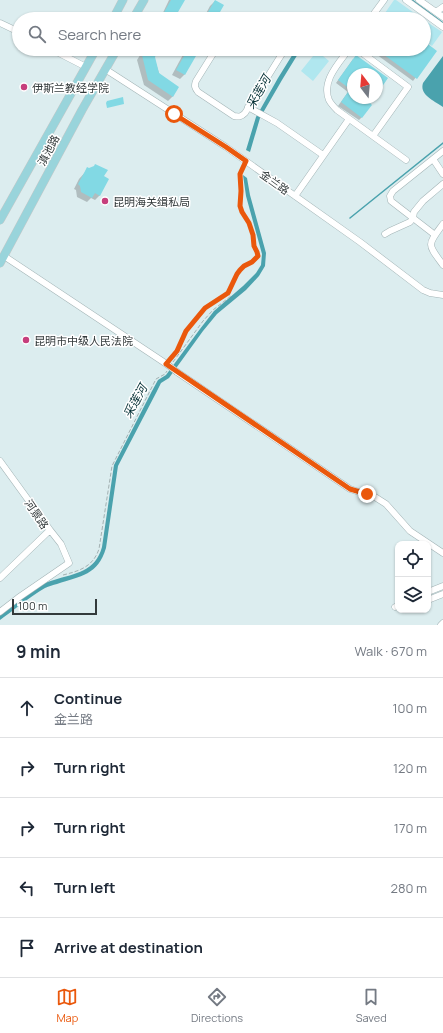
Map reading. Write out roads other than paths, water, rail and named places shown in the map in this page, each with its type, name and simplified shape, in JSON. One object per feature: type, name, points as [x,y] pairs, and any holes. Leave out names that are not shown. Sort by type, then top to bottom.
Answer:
[{"type":"main road","points":[[117,12],[123,0]]},
{"type":"main road","points":[[137,12],[144,0]]},
{"type":"main road","name":"滇池路","points":[[0,220],[92,56]]},
{"type":"main road","name":"滇池路","points":[[2,259],[112,56]]},
{"type":"street","points":[[375,12],[384,0]]},
{"type":"street","points":[[406,0],[422,12]]},
{"type":"street","points":[[420,0],[443,17]]},
{"type":"street","points":[[436,12],[443,7]]},
{"type":"street","points":[[431,18],[443,27]]},
{"type":"street","points":[[0,23],[12,29]]},
{"type":"street","points":[[64,56],[86,68]]},
{"type":"street","points":[[212,56],[196,81],[196,89],[198,92],[234,116],[238,117],[242,116],[251,109],[281,56]]},
{"type":"street","points":[[344,56],[334,69],[328,81],[327,91],[329,101],[337,110],[406,160]]},
{"type":"street","points":[[366,56],[408,87],[373,136]]},
{"type":"street","name":"金兰路","points":[[105,69],[226,147],[360,242],[423,290],[430,293],[443,295]]},
{"type":"street","points":[[251,109],[277,123],[324,155]]},
{"type":"street","points":[[295,196],[349,119]]},
{"type":"street","points":[[435,235],[391,201],[390,196],[393,191],[443,151]]},
{"type":"street","points":[[433,159],[443,174]]},
{"type":"street","points":[[385,234],[407,225],[413,218],[414,212],[423,201],[443,184]]},
{"type":"street","points":[[443,224],[431,240],[431,249],[443,264]]},
{"type":"street","points":[[2,259],[169,365],[177,372],[350,489],[375,497],[386,504],[410,531],[443,553]]},
{"type":"street","name":"河景路","points":[[0,461],[50,530],[0,578]]},
{"type":"street","points":[[0,612],[69,562],[61,544],[50,530]]},
{"type":"street","points":[[431,591],[443,586]]},
{"type":"street","points":[[431,599],[443,594]]},
{"type":"waterway","points":[[412,0],[428,12]]},
{"type":"waterway","points":[[431,14],[443,23]]},
{"type":"waterway","points":[[350,218],[443,143]]},
{"type":"place","name":"伊斯兰教经学院","points":[[24,87]]},
{"type":"place","name":"昆明海关缉私局","points":[[105,201]]},
{"type":"place","name":"昆明市中级人民法院","points":[[26,340]]},
{"type":"water label","name":"采莲河","points":[[258,92]]},
{"type":"water label","name":"采莲河","points":[[135,401]]}]
